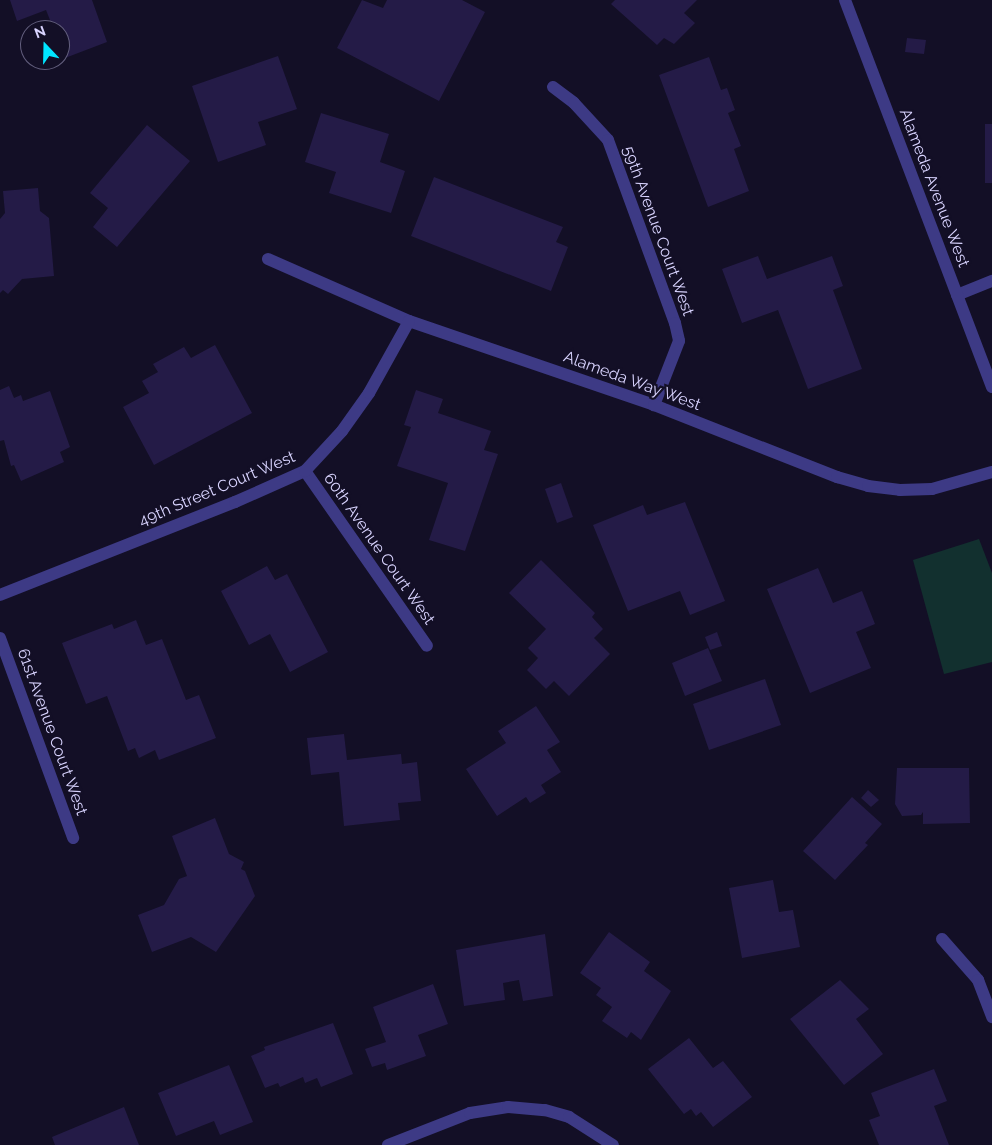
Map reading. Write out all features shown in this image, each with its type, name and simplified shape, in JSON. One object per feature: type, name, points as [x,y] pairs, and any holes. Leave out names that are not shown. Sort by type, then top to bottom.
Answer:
[{"type":"street","name":"Alameda Avenue West","points":[[845,0],[992,387]]},
{"type":"street","name":"59th Avenue Court West","points":[[553,86],[574,103],[608,140],[675,323],[679,341],[654,405]]},
{"type":"street","name":"Alameda Way West","points":[[268,259],[409,321],[654,405],[868,486],[900,490],[932,489],[992,472]]},
{"type":"street","points":[[957,295],[992,281]]},
{"type":"street","name":"49th Street Court West","points":[[0,595],[235,502],[305,471],[347,424],[409,321]]},
{"type":"street","name":"60th Avenue Court West","points":[[305,471],[427,646]]},
{"type":"street","name":"61st Avenue Court West","points":[[0,638],[72,838]]},
{"type":"street","points":[[942,939],[978,980],[992,1016]]},
{"type":"street","points":[[388,1145],[470,1113],[508,1107],[545,1110],[569,1117],[598,1133],[613,1145]]},
{"type":"green space","points":[[979,539],[992,573],[992,662],[944,674],[913,560]]},
{"type":"building","points":[[10,0],[92,0],[107,42],[70,56],[70,20],[50,20],[46,10],[17,21]]},
{"type":"building","points":[[362,0],[383,8],[387,0],[462,0],[485,12],[439,101],[337,48]]},
{"type":"building","points":[[615,0],[697,0],[684,13],[695,23],[674,44],[664,38],[657,45],[611,4]]},
{"type":"building","points":[[907,38],[926,40],[924,54],[905,52]]},
{"type":"building","points":[[278,56],[297,109],[258,122],[266,145],[218,162],[192,86]]},
{"type":"building","points":[[709,57],[721,90],[727,88],[735,110],[728,113],[741,146],[734,149],[749,191],[708,207],[659,75]]},
{"type":"building","points":[[321,113],[389,134],[380,162],[405,171],[391,213],[329,193],[336,172],[305,162]]},
{"type":"building","points":[[985,124],[992,124],[992,183],[985,183]]},
{"type":"building","points":[[147,125],[190,161],[117,247],[93,227],[108,208],[90,193]]},
{"type":"building","points":[[434,177],[563,227],[556,242],[568,247],[551,291],[411,236]]},
{"type":"building","points":[[38,188],[40,211],[49,218],[54,276],[22,279],[8,294],[3,290],[0,293],[0,219],[5,213],[3,191]]},
{"type":"building","points":[[758,256],[767,279],[832,256],[843,286],[833,290],[862,369],[808,389],[778,310],[742,323],[722,269]]},
{"type":"building","points":[[215,345],[252,413],[154,465],[123,407],[149,393],[142,381],[158,372],[153,364],[184,347],[191,358]]},
{"type":"building","points":[[9,386],[14,398],[21,395],[23,401],[50,391],[70,447],[60,452],[64,462],[21,481],[14,465],[11,466],[4,440],[0,441],[0,390]]},
{"type":"building","points":[[416,390],[443,399],[438,413],[491,431],[484,450],[498,454],[465,551],[429,540],[448,483],[397,466],[411,427],[404,425]]},
{"type":"building","points":[[561,483],[573,517],[557,523],[545,489]]},
{"type":"building","points":[[685,502],[725,601],[690,615],[680,591],[628,611],[593,525],[643,505],[647,515]]},
{"type":"building","points":[[541,560],[595,613],[592,617],[603,629],[594,638],[610,654],[569,696],[554,681],[546,689],[527,670],[538,658],[528,648],[546,629],[509,593]]},
{"type":"building","points":[[267,566],[275,580],[287,574],[328,652],[290,672],[270,634],[249,645],[221,591]]},
{"type":"building","points":[[818,568],[833,603],[862,591],[875,624],[856,632],[871,668],[810,693],[767,589]]},
{"type":"building","points":[[136,620],[146,645],[162,639],[186,700],[199,695],[216,738],[159,760],[155,750],[139,758],[135,748],[128,751],[107,696],[86,704],[62,643],[112,624],[114,629]]},
{"type":"building","points":[[717,632],[722,646],[710,650],[705,637]]},
{"type":"building","points":[[708,648],[722,681],[685,696],[672,663]]},
{"type":"building","points":[[765,679],[781,725],[709,750],[693,704]]},
{"type":"building","points":[[536,706],[560,742],[547,750],[561,772],[541,785],[546,793],[530,803],[526,797],[497,816],[466,769],[506,743],[498,731]]},
{"type":"building","points":[[344,734],[347,760],[401,754],[402,764],[417,762],[421,801],[398,803],[400,820],[344,826],[339,772],[311,775],[307,738]]},
{"type":"building","points":[[897,768],[969,768],[970,823],[923,824],[923,812],[921,815],[902,816],[895,804]]},
{"type":"building","points":[[868,790],[879,800],[871,807],[861,798]]},
{"type":"building","points":[[852,797],[882,824],[865,843],[868,845],[835,880],[803,851]]},
{"type":"building","points":[[215,818],[229,854],[244,862],[241,869],[245,871],[255,896],[216,952],[191,937],[152,952],[138,915],[164,905],[179,879],[187,876],[172,836]]},
{"type":"building","points":[[773,880],[779,912],[793,910],[800,947],[742,958],[729,888]]},
{"type":"building","points":[[609,932],[650,962],[644,971],[671,991],[641,1040],[631,1032],[627,1038],[602,1021],[612,1007],[596,995],[601,988],[580,973]]},
{"type":"building","points":[[545,934],[553,996],[523,1001],[519,980],[503,983],[505,1000],[464,1006],[456,950]]},
{"type":"building","points":[[840,980],[869,1009],[856,1019],[883,1054],[844,1085],[790,1019]]},
{"type":"building","points":[[433,984],[448,1024],[418,1035],[426,1056],[387,1070],[385,1063],[372,1067],[365,1049],[386,1042],[373,1007]]},
{"type":"building","points":[[333,1023],[353,1074],[321,1087],[317,1078],[305,1083],[303,1077],[280,1087],[278,1083],[265,1088],[251,1056],[265,1050],[264,1047]]},
{"type":"building","points":[[689,1038],[713,1068],[723,1061],[752,1097],[713,1127],[701,1112],[696,1116],[691,1109],[684,1114],[648,1069]]},
{"type":"building","points":[[229,1065],[253,1122],[220,1135],[214,1121],[176,1136],[158,1093]]},
{"type":"building","points":[[934,1069],[947,1101],[934,1106],[949,1145],[879,1145],[869,1120],[880,1116],[871,1093]]},
{"type":"building","points":[[124,1107],[139,1145],[55,1145],[52,1137]]}]
